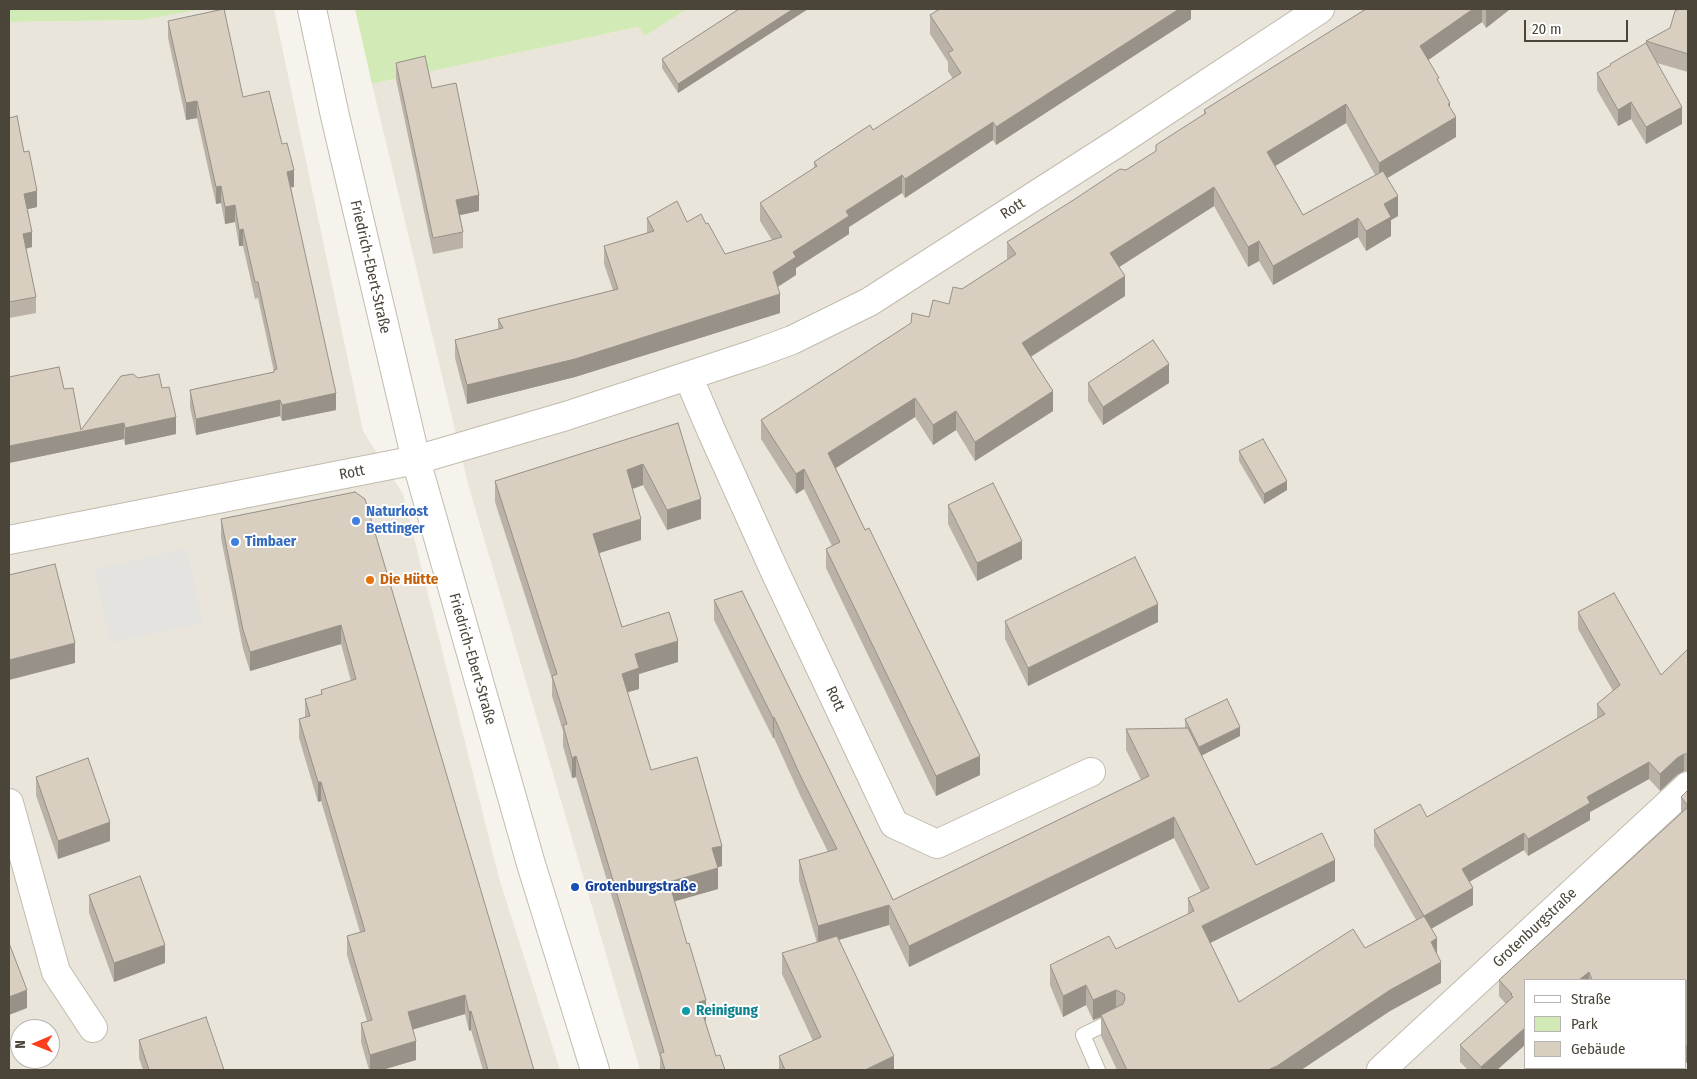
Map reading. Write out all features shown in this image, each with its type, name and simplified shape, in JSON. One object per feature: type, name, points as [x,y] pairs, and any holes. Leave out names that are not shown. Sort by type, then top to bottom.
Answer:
[{"type":"street","name":"Friedrich-Ebert-Straße","points":[[312,9],[334,116],[416,460],[531,864],[595,1070]]},
{"type":"street","name":"Rott","points":[[9,540],[416,460],[566,416],[792,340],[869,302],[1117,143],[1320,9]]},
{"type":"street","name":"Rott","points":[[688,376],[776,574],[894,824],[937,844],[1091,772]]},
{"type":"street","name":"Grotenburgstraße","points":[[1381,1070],[1688,786]]},
{"type":"street","points":[[9,803],[56,972],[93,1028]]},
{"type":"lane","points":[[1098,1070],[1083,1035],[1116,1019]]},
{"type":"shaded area","points":[[205,9],[274,9],[363,431],[403,494],[499,878],[560,1070],[9,1070],[9,22],[141,20]]},
{"type":"shaded area","points":[[687,9],[1688,9],[1688,1070],[640,1070],[468,484],[372,84],[638,27],[645,36]]},
{"type":"shaded area","points":[[187,548],[203,623],[110,643],[94,569]]},
{"type":"green space","points":[[9,9],[205,9],[141,20],[9,22]]},
{"type":"green space","points":[[355,9],[687,9],[645,36],[638,27],[372,84]]},
{"type":"building","points":[[224,9],[243,97],[269,91],[282,144],[287,143],[294,170],[287,172],[336,393],[282,405],[280,400],[196,419],[190,390],[274,372],[277,369],[258,282],[255,282],[243,229],[239,230],[235,205],[225,207],[221,186],[216,187],[197,101],[186,103],[168,21]]},
{"type":"building","points":[[739,9],[793,9],[678,84],[662,59]]},
{"type":"building","points":[[940,9],[1179,9],[996,127],[993,122],[905,179],[902,175],[846,211],[849,216],[793,252],[796,257],[773,272],[780,294],[575,359],[467,385],[455,340],[503,328],[498,319],[618,289],[604,246],[654,231],[647,218],[677,201],[687,222],[701,214],[725,254],[782,237],[760,203],[817,166],[814,162],[870,125],[873,130],[961,73],[948,53],[953,50],[930,15]]},
{"type":"building","points":[[1366,9],[1473,9],[1420,46],[1439,78],[1437,79],[1456,117],[1379,163],[1346,104],[1267,152],[1303,215],[1383,171],[1398,196],[1384,204],[1391,217],[1366,231],[1358,218],[1273,266],[1259,241],[1248,247],[1214,187],[1110,253],[1125,276],[1022,343],[1053,391],[975,442],[956,411],[933,425],[915,398],[828,453],[865,530],[869,528],[980,756],[936,776],[826,549],[840,542],[804,469],[796,474],[761,420],[911,323],[912,313],[929,317],[933,300],[949,304],[953,287],[962,289],[1016,254],[1007,242],[1120,169],[1126,170],[1156,151],[1156,145],[1206,113],[1204,110]]},
{"type":"building","points":[[1688,9],[1688,54],[1646,41],[1670,28],[1675,11]]},
{"type":"building","points":[[1646,43],[1682,107],[1646,127],[1631,102],[1618,110],[1597,73]]},
{"type":"building","points":[[425,56],[432,88],[456,83],[479,195],[456,200],[463,232],[433,238],[396,63]]},
{"type":"building","points":[[17,116],[24,152],[29,151],[37,191],[24,194],[32,232],[23,234],[36,297],[9,302],[9,118]]},
{"type":"building","points":[[1153,340],[1169,364],[1103,407],[1088,383]]},
{"type":"building","points":[[59,367],[64,389],[73,388],[81,430],[121,376],[133,374],[138,378],[159,374],[162,388],[169,387],[176,417],[125,428],[124,423],[9,446],[9,377]]},
{"type":"building","points":[[678,423],[701,499],[667,510],[643,464],[627,470],[641,519],[593,534],[622,627],[669,612],[678,641],[635,654],[639,668],[622,674],[651,770],[697,757],[722,846],[712,848],[718,868],[669,882],[706,1000],[699,1002],[716,1056],[720,1055],[725,1070],[665,1070],[660,1053],[664,1052],[576,756],[572,758],[563,725],[567,724],[552,676],[557,674],[495,481]]},
{"type":"building","points":[[1263,439],[1287,481],[1264,494],[1239,451]]},
{"type":"building","points":[[993,483],[1022,541],[977,563],[948,505]]},
{"type":"building","points":[[355,492],[365,499],[534,1070],[488,1070],[465,995],[408,1012],[416,1041],[370,1055],[361,1023],[372,1020],[347,936],[365,931],[321,782],[318,782],[299,719],[310,716],[305,699],[322,694],[321,690],[356,679],[341,625],[250,652],[243,630],[221,519]]},
{"type":"building","points":[[1135,557],[1158,604],[1028,668],[1005,621]]},
{"type":"building","points":[[55,564],[75,643],[9,660],[9,575]]},
{"type":"building","points":[[742,591],[893,900],[1149,776],[1126,729],[1188,728],[1256,865],[1322,833],[1335,860],[1202,926],[1239,1002],[1353,929],[1365,948],[1424,916],[1437,938],[1431,942],[1441,962],[1390,990],[1277,1066],[1268,1070],[1127,1070],[1101,1015],[1123,1004],[1124,994],[1116,990],[1093,1000],[1086,985],[1063,996],[1050,965],[1109,936],[1116,949],[1194,911],[1188,898],[1209,888],[1174,817],[909,946],[889,905],[818,926],[799,860],[837,849],[800,775],[774,717],[714,600]]},
{"type":"building","points":[[1614,593],[1661,675],[1688,649],[1688,754],[1677,758],[1660,774],[1649,762],[1587,797],[1590,803],[1528,839],[1524,833],[1462,869],[1473,888],[1424,916],[1374,830],[1420,804],[1427,817],[1605,714],[1597,704],[1620,685],[1578,612]]},
{"type":"building","points":[[1227,699],[1240,727],[1199,747],[1185,719]]},
{"type":"building","points":[[88,758],[110,822],[58,841],[36,777]]},
{"type":"building","points":[[1688,790],[1688,806],[1681,797]]},
{"type":"building","points":[[1688,807],[1688,1045],[1687,979],[1592,979],[1589,972],[1580,979],[1524,979],[1524,1029],[1481,1067],[1460,1045],[1513,997],[1499,980]]},
{"type":"building","points":[[140,876],[165,945],[114,963],[89,895]]},
{"type":"building","points":[[837,936],[894,1056],[865,1070],[785,1070],[779,1056],[821,1037],[782,953]]},
{"type":"building","points":[[9,943],[27,990],[9,997]]},
{"type":"building","points":[[206,1017],[224,1070],[149,1070],[139,1040]]},
{"type":"place","name":"Naturkost Bettinger","points":[[356,521]]},
{"type":"place","name":"Timbaer","points":[[235,542]]},
{"type":"place","name":"Die Hütte","points":[[370,580]]},
{"type":"place","name":"Grotenburgstraße","points":[[575,887]]},
{"type":"place","name":"Reinigung","points":[[686,1011]]}]
